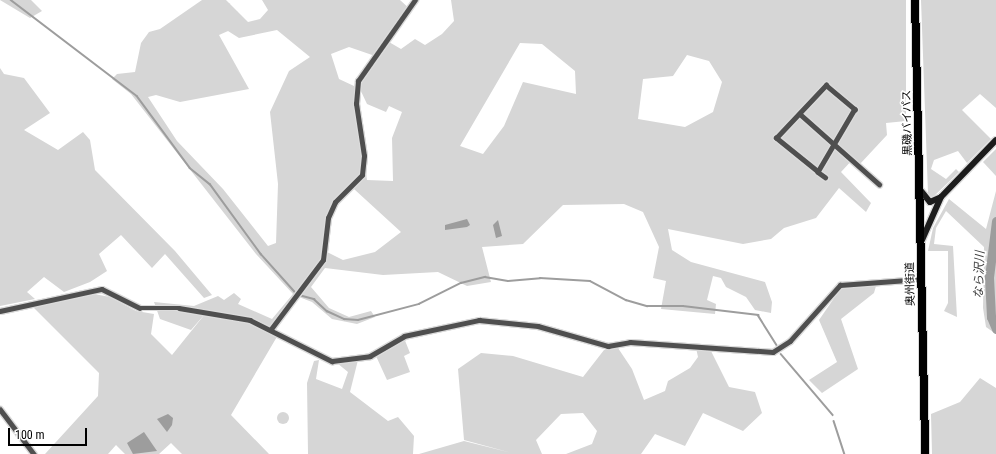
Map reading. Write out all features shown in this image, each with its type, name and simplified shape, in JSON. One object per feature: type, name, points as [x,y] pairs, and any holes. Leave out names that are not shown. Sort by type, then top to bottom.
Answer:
[{"type":"highway","name":"黒磯バイパス","points":[[915,0],[921,191],[921,245]]},
{"type":"highway","name":"奥州街道","points":[[921,245],[924,454]]},
{"type":"main road","name":"奥州街道","points":[[921,245],[928,220],[941,197],[996,140]]},
{"type":"main road","points":[[921,191],[930,202],[941,197]]},
{"type":"street","points":[[271,329],[323,260],[332,207],[362,175],[364,156],[356,104],[358,81],[415,0]]},
{"type":"street","points":[[818,172],[835,144],[854,106],[826,85],[776,141],[818,172],[825,177]]},
{"type":"street","points":[[800,114],[879,184]]},
{"type":"street","points":[[0,311],[102,289],[140,308],[179,308],[243,318],[271,329],[312,354],[332,361],[370,356],[404,336],[479,320],[538,326],[608,346],[630,342],[773,352],[795,337],[840,285],[921,279]]},
{"type":"street","points":[[0,409],[34,454]]},
{"type":"shaded area","points":[[0,0],[31,0],[42,11],[30,18]]},
{"type":"shaded area","points":[[202,0],[226,0],[248,22],[260,19],[268,10],[262,0],[400,0],[411,10],[389,42],[401,49],[415,39],[425,45],[442,34],[454,21],[451,0],[906,0],[906,121],[886,123],[887,135],[860,164],[854,158],[841,172],[871,203],[866,212],[839,188],[816,218],[784,228],[771,239],[743,244],[668,229],[672,250],[691,262],[765,282],[772,302],[771,313],[755,310],[746,297],[726,287],[721,278],[713,276],[707,300],[716,304],[715,314],[661,309],[666,281],[653,278],[659,247],[643,212],[624,204],[563,205],[523,244],[482,247],[491,282],[467,286],[438,272],[383,275],[325,268],[311,287],[329,308],[349,317],[371,311],[375,317],[357,324],[332,319],[312,302],[299,297],[274,328],[205,314],[191,330],[160,319],[154,302],[194,306],[218,296],[224,300],[234,293],[241,299],[238,304],[272,319],[293,294],[256,254],[131,94],[112,79],[117,74],[135,72],[141,43],[149,32],[160,29]],"holes":[[[277,30],[310,57],[289,71],[270,112],[278,184],[276,243],[268,246],[223,189],[177,141],[148,97],[156,95],[180,102],[249,89],[219,35],[228,31],[239,38]],[[520,43],[542,44],[575,71],[576,94],[523,82],[504,126],[483,154],[460,146]],[[349,47],[378,57],[365,72],[359,87],[367,104],[386,112],[389,106],[402,112],[392,138],[393,181],[367,180],[354,86],[339,79],[331,54]],[[687,55],[709,61],[722,82],[713,112],[685,127],[638,119],[643,79],[673,76]],[[354,189],[401,232],[375,252],[343,260],[327,252],[331,217],[338,203]]]},
{"type":"shaded area","points":[[921,0],[996,0],[996,108],[980,94],[962,110],[991,139],[967,163],[958,151],[934,160],[931,169],[946,179],[956,169],[959,172],[932,198],[928,194]]},
{"type":"shaded area","points":[[0,68],[4,74],[24,78],[50,113],[24,130],[58,150],[83,132],[90,140],[95,170],[175,251],[212,295],[204,298],[165,254],[152,268],[121,235],[99,254],[107,271],[90,282],[64,292],[44,277],[27,292],[35,299],[0,306]]},
{"type":"shaded area","points":[[996,149],[996,176],[983,162]]},
{"type":"shaded area","points":[[996,191],[996,334],[986,327],[983,308],[984,247],[946,211],[936,228],[934,244],[953,246],[957,317],[944,311],[948,303],[948,251],[928,251],[933,228],[949,199],[986,229]]},
{"type":"shaded area","points":[[467,219],[470,225],[467,227],[445,230],[445,225]]},
{"type":"shaded area","points":[[498,220],[502,236],[496,238],[493,225]]},
{"type":"shaded area","points":[[876,286],[874,293],[841,319],[858,369],[822,393],[809,380],[837,362],[819,320],[841,288]]},
{"type":"shaded area","points":[[94,294],[110,297],[136,311],[154,314],[151,334],[172,355],[205,314],[249,322],[278,335],[231,415],[269,454],[182,454],[171,443],[159,454],[125,454],[116,445],[108,454],[45,454],[98,396],[99,373],[33,307]]},
{"type":"shaded area","points":[[404,338],[410,353],[404,356],[410,372],[387,380],[376,356]]},
{"type":"shaded area","points":[[618,348],[632,369],[644,400],[665,391],[668,381],[690,368],[698,357],[696,348],[710,349],[729,387],[755,392],[762,413],[743,431],[703,413],[685,446],[655,434],[641,454],[566,454],[592,444],[597,431],[583,413],[561,414],[536,440],[542,454],[419,454],[464,441],[512,453],[464,440],[458,369],[481,353],[513,356],[583,377],[604,350]]},
{"type":"shaded area","points":[[319,360],[316,379],[342,389],[348,372],[337,363],[358,360],[350,392],[388,421],[398,417],[414,436],[413,454],[308,454],[307,383],[314,361]]},
{"type":"shaded area","points":[[980,378],[996,388],[996,454],[932,454],[931,414],[960,402]]},
{"type":"shaded area","points":[[285,412],[288,413],[288,423],[281,424],[278,423],[277,416],[278,413]]},
{"type":"shaded area","points":[[168,414],[173,418],[172,425],[167,432],[157,419]]},
{"type":"shaded area","points":[[144,432],[157,451],[133,454],[127,443]]},
{"type":"waterway","points":[[11,0],[137,96],[190,168],[210,184],[261,254],[296,293]]},
{"type":"waterway","name":"なら沢川","points":[[996,221],[989,277],[991,317],[996,329]]},
{"type":"waterway","points":[[299,295],[314,299],[327,311],[344,319],[358,320],[419,304],[461,283],[485,277],[508,281],[540,278],[590,281],[626,300],[647,306],[683,306],[758,315],[777,346]]},
{"type":"waterway","points":[[781,354],[833,415]]},
{"type":"waterway","points":[[834,421],[845,454]]}]
